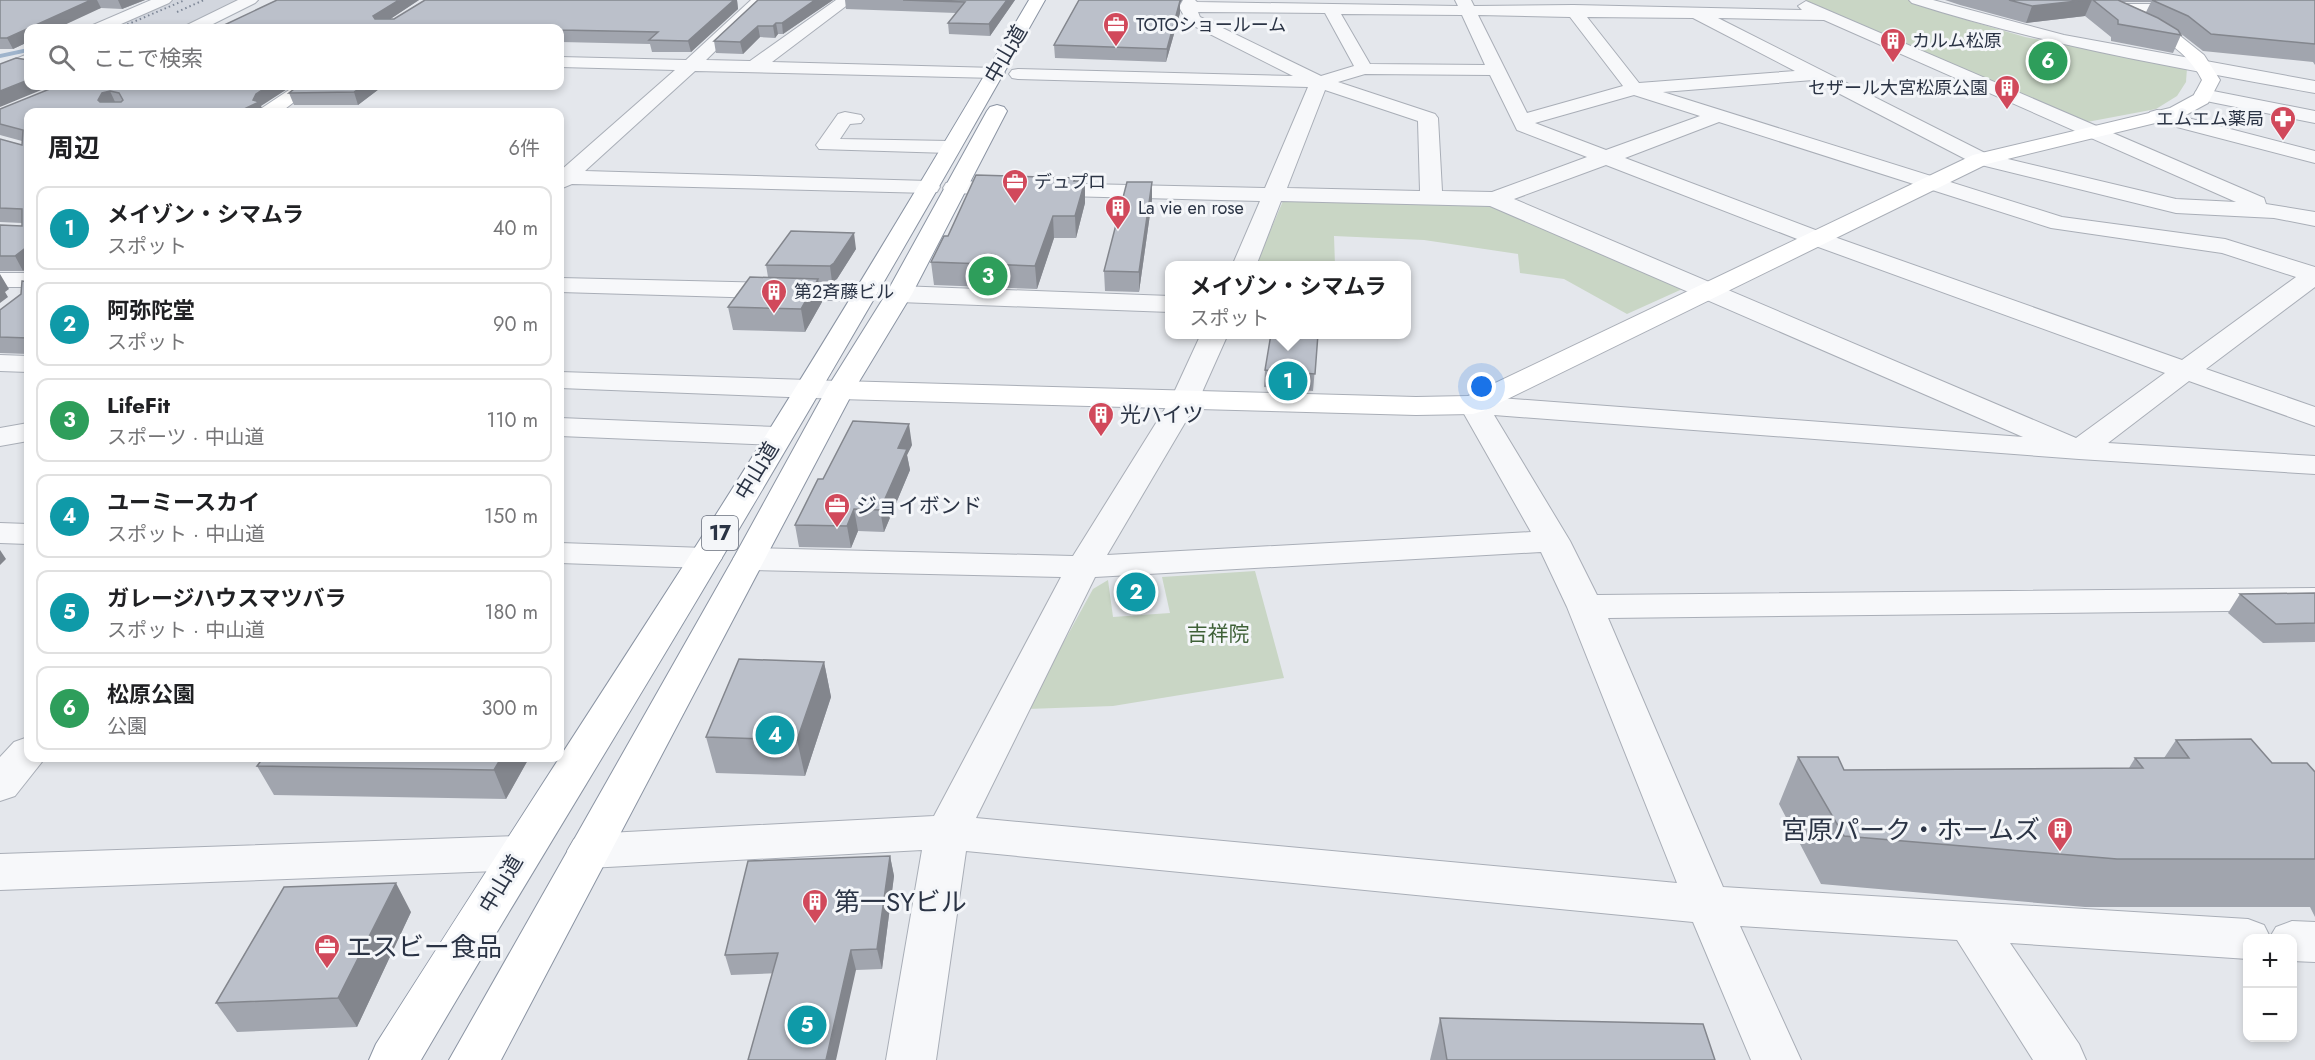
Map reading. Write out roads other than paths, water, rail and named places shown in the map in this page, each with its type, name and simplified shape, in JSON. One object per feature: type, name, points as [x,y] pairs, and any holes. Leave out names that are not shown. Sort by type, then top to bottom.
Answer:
[{"type":"main road","name":"中山道","points":[[474,1060],[750,559],[864,293],[941,187],[1007,74],[1037,0]]},
{"type":"main road","name":"中山道","points":[[394,1060],[520,853],[705,558],[777,436],[823,389],[899,294],[941,187],[949,147],[1007,74],[1059,0]]},
{"type":"main road","points":[[823,389],[1416,406],[1473,405],[1980,159],[2177,112],[2203,95],[2211,80],[2198,57],[2179,43],[2103,5]]},
{"type":"main road","points":[[275,108],[300,90]]},
{"type":"street","points":[[108,24],[164,0]]},
{"type":"street","points":[[201,24],[250,0]]},
{"type":"street","points":[[754,67],[846,0]]},
{"type":"street","points":[[1794,0],[2274,212]]},
{"type":"street","points":[[1917,0],[2026,33],[2076,44],[2315,87]]},
{"type":"street","points":[[734,2],[759,1]]},
{"type":"street","points":[[564,177],[691,65],[759,1]]},
{"type":"street","points":[[1431,198],[1428,118],[1319,82],[1194,20],[1188,4],[1330,8],[1465,5],[1573,10],[1826,15]]},
{"type":"street","points":[[1465,5],[1524,126],[1818,239],[2315,417]]},
{"type":"street","points":[[2103,5],[2212,9]]},
{"type":"street","points":[[1330,8],[1364,69]]},
{"type":"street","points":[[1573,10],[1634,89],[2058,223],[2225,246],[2315,275]]},
{"type":"street","points":[[1695,13],[1980,159],[2176,206],[2274,212],[2315,219]]},
{"type":"street","points":[[9,50],[24,46]]},
{"type":"street","points":[[0,72],[24,61]]},
{"type":"street","points":[[564,62],[1319,82],[1364,69],[1496,70]]},
{"type":"street","points":[[1522,121],[1634,89],[1813,75]]},
{"type":"street","points":[[1246,261],[1319,82]]},
{"type":"street","points":[[2203,95],[2315,117]]},
{"type":"street","points":[[564,179],[1494,199],[1718,116]]},
{"type":"street","points":[[2157,116],[2315,157]]},
{"type":"street","points":[[854,119],[845,118],[826,145],[949,147]]},
{"type":"street","points":[[1494,199],[2079,450]]},
{"type":"street","points":[[2079,450],[2315,275]]},
{"type":"street","points":[[0,280],[24,280]]},
{"type":"street","points":[[564,285],[864,293]]},
{"type":"street","points":[[899,294],[1165,304]]},
{"type":"street","points":[[911,1060],[947,832],[1083,567],[1185,399],[1213,339]]},
{"type":"street","points":[[0,363],[24,364]]},
{"type":"street","points":[[564,380],[823,389]]},
{"type":"street","points":[[1473,405],[2079,450],[2315,465]]},
{"type":"street","points":[[1473,405],[1553,542],[1585,607],[1708,905],[1776,1060]]},
{"type":"street","points":[[564,427],[777,436]]},
{"type":"street","points":[[0,437],[24,433]]},
{"type":"street","points":[[0,533],[24,534]]},
{"type":"street","points":[[750,559],[1083,567],[1553,542]]},
{"type":"street","points":[[564,553],[705,558]]},
{"type":"street","points":[[1585,607],[2315,599]]},
{"type":"street","points":[[0,785],[24,757]]},
{"type":"street","points":[[589,851],[947,832],[1708,905],[2243,939]]},
{"type":"street","points":[[0,872],[520,853]]},
{"type":"street","points":[[1971,923],[2061,1060]]},
{"type":"street","points":[[2297,941],[2315,942]]},
{"type":"waterway","points":[[0,56],[24,51]]},
{"type":"railway","points":[[128,24],[185,0]]},
{"type":"railway","points":[[177,12],[204,0]]},
{"type":"place","name":"TOTOショールーム","points":[[1116,48]]},
{"type":"place","name":"松原公園","points":[[2048,61]]},
{"type":"place","name":"カルム松原","points":[[1893,64]]},
{"type":"place","name":"セザール大宮松原公園","points":[[2007,111]]},
{"type":"place","name":"エムエム薬局","points":[[2283,142]]},
{"type":"place","name":"デュプロ","points":[[1015,205]]},
{"type":"place","name":"La vie en rose","points":[[1118,231]]},
{"type":"place","name":"LifeFit","points":[[988,276]]},
{"type":"place","name":"第2斉藤ビル","points":[[774,315]]},
{"type":"place","name":"メイゾン・シマムラ","points":[[1288,381]]},
{"type":"place","name":"光ハイツ","points":[[1101,438]]},
{"type":"place","name":"ジョイボンド","points":[[837,529]]},
{"type":"place","name":"阿弥陀堂","points":[[1136,592]]},
{"type":"place","name":"ユーミースカイ","points":[[775,735]]},
{"type":"place","name":"宮原パーク・ホームズ","points":[[2060,853]]},
{"type":"place","name":"第一SYビル","points":[[815,925]]},
{"type":"place","name":"エスビー食品","points":[[327,970]]},
{"type":"place","name":"ガレージハウスマツバラ","points":[[807,1025]]},
{"type":"park label","name":"吉祥院","points":[[1218,634]]}]
